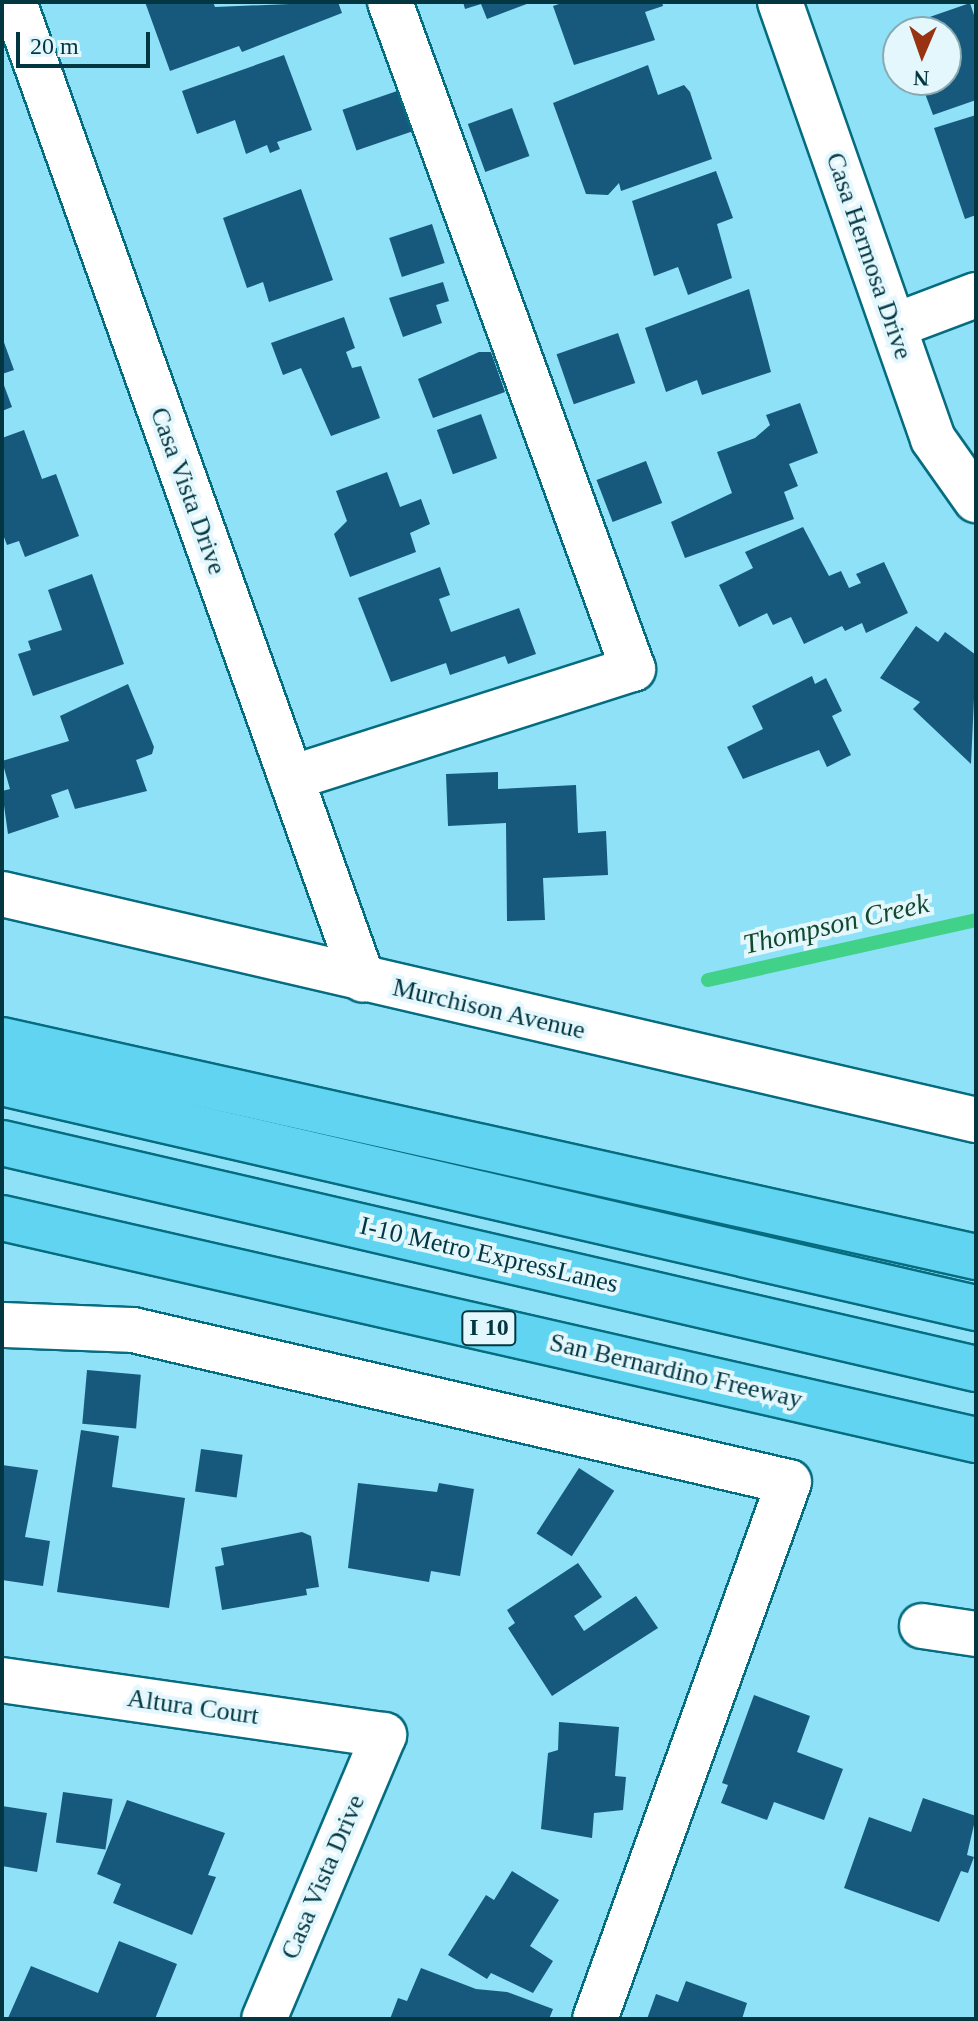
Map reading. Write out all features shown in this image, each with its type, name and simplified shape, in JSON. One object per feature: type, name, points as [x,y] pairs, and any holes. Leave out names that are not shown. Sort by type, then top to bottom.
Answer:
[{"type":"highway","points":[[2,1040],[976,1257]]},
{"type":"highway","points":[[2,1083],[976,1308]]},
{"type":"highway","name":"I-10 Metro ExpressLanes","points":[[2,1143],[976,1369]]},
{"type":"highway","name":"San Bernardino Freeway","points":[[2,1218],[976,1440]]},
{"type":"street","name":"Casa Vista Drive","points":[[14,2],[363,980]]},
{"type":"street","points":[[291,778],[633,669],[390,2]]},
{"type":"street","name":"Casa Hermosa Drive","points":[[780,2],[933,439],[976,500]]},
{"type":"street","points":[[894,326],[976,295]]},
{"type":"street","name":"Murchison Avenue","points":[[2,894],[976,1120]]},
{"type":"street","points":[[2,1325],[133,1330],[789,1482],[595,2019]]},
{"type":"street","points":[[922,1626],[976,1634]]},
{"type":"street","name":"Altura Court","points":[[2,1680],[384,1735]]},
{"type":"street","name":"Casa Vista Drive","points":[[264,2019],[384,1735]]},
{"type":"building","points":[[145,2],[213,2],[215,7],[338,2],[342,13],[242,52],[239,46],[170,71]]},
{"type":"building","points":[[463,2],[532,2],[487,19],[481,4],[465,9]]},
{"type":"building","points":[[565,2],[662,2],[663,6],[645,12],[655,40],[574,65],[553,6]]},
{"type":"building","points":[[970,3],[976,21],[976,100],[933,115],[926,96],[962,96],[962,16],[932,16]]},
{"type":"building","points":[[284,55],[312,130],[277,142],[280,149],[270,153],[267,145],[246,154],[235,120],[197,134],[182,91]]},
{"type":"building","points":[[648,65],[658,95],[684,85],[690,92],[712,159],[621,191],[619,183],[608,195],[586,194],[553,103]]},
{"type":"building","points":[[403,89],[417,130],[356,150],[342,110]]},
{"type":"building","points":[[512,108],[529,156],[485,172],[468,124]]},
{"type":"building","points":[[976,115],[976,215],[965,219],[934,128]]},
{"type":"building","points":[[716,171],[733,218],[717,224],[732,278],[688,295],[678,267],[654,276],[632,201]]},
{"type":"building","points":[[301,189],[333,280],[269,302],[263,282],[247,288],[223,218]]},
{"type":"building","points":[[432,224],[445,263],[402,277],[389,238]]},
{"type":"building","points":[[443,282],[449,301],[436,305],[442,323],[403,337],[389,298]]},
{"type":"building","points":[[749,289],[771,372],[702,395],[697,380],[666,392],[645,328]]},
{"type":"building","points":[[344,317],[355,348],[346,352],[352,368],[361,366],[380,418],[331,436],[301,368],[283,375],[271,343]]},
{"type":"building","points":[[618,333],[635,383],[574,404],[557,354]]},
{"type":"building","points":[[2,337],[14,370],[2,374]]},
{"type":"building","points":[[479,352],[491,352],[505,392],[433,418],[418,379]]},
{"type":"building","points":[[2,380],[12,407],[2,411]]},
{"type":"building","points":[[800,403],[818,453],[789,464],[798,486],[784,492],[794,519],[685,558],[671,522],[732,493],[717,452],[755,438],[770,425],[766,415]]},
{"type":"building","points":[[481,414],[497,458],[453,474],[437,430]]},
{"type":"building","points":[[24,430],[42,479],[56,474],[79,536],[25,557],[19,541],[7,545],[2,532],[2,438]]},
{"type":"building","points":[[646,461],[662,503],[613,522],[597,480]]},
{"type":"building","points":[[387,472],[400,507],[421,499],[430,524],[410,533],[416,552],[350,577],[334,534],[347,521],[336,491]]},
{"type":"building","points":[[803,527],[829,576],[841,571],[849,588],[861,583],[856,574],[884,562],[908,613],[866,633],[862,623],[845,631],[842,626],[804,644],[791,617],[773,625],[767,613],[739,627],[719,585],[753,568],[745,552]]},
{"type":"building","points":[[440,567],[450,595],[439,599],[451,632],[519,608],[536,654],[508,664],[505,656],[450,675],[446,663],[391,682],[358,598]]},
{"type":"building","points":[[92,574],[124,664],[33,696],[18,654],[31,650],[28,641],[62,630],[48,590]]},
{"type":"building","points":[[916,626],[938,642],[945,632],[976,655],[971,764],[913,709],[920,702],[880,678]]},
{"type":"building","points":[[812,676],[815,684],[826,678],[842,711],[832,716],[851,755],[827,767],[819,750],[743,779],[727,747],[763,729],[752,706]]},
{"type":"building","points":[[128,684],[154,747],[152,754],[136,760],[147,791],[75,809],[68,789],[51,795],[59,817],[8,834],[2,791],[10,789],[2,761],[69,741],[60,716]]},
{"type":"building","points":[[498,772],[498,789],[576,785],[578,833],[606,831],[608,875],[543,878],[545,920],[507,921],[506,823],[448,826],[446,774]]},
{"type":"building","points":[[87,1370],[141,1375],[136,1429],[82,1424]]},
{"type":"building","points":[[81,1430],[119,1436],[112,1487],[185,1498],[169,1608],[57,1592]]},
{"type":"building","points":[[201,1449],[243,1455],[237,1497],[195,1492]]},
{"type":"building","points":[[2,1465],[38,1470],[25,1537],[50,1541],[43,1586],[2,1580]]},
{"type":"building","points":[[579,1468],[614,1491],[572,1556],[537,1533]]},
{"type":"building","points":[[358,1483],[437,1492],[439,1483],[474,1489],[460,1576],[431,1571],[429,1582],[348,1568]]},
{"type":"building","points":[[302,1532],[311,1536],[319,1587],[306,1589],[307,1595],[222,1610],[215,1567],[224,1565],[221,1548]]},
{"type":"building","points":[[578,1563],[602,1597],[574,1616],[584,1631],[636,1596],[658,1628],[552,1696],[508,1628],[515,1623],[507,1610]]},
{"type":"building","points":[[754,1695],[810,1716],[797,1752],[843,1769],[824,1820],[774,1802],[767,1820],[721,1803],[728,1785],[722,1783]]},
{"type":"building","points":[[559,1722],[619,1727],[615,1776],[626,1777],[623,1810],[594,1813],[592,1838],[541,1829],[548,1753],[558,1750]]},
{"type":"building","points":[[63,1792],[113,1799],[105,1849],[56,1843]]},
{"type":"building","points":[[923,1798],[976,1816],[967,1855],[974,1857],[968,1873],[961,1871],[939,1922],[844,1888],[869,1817],[911,1832]]},
{"type":"building","points":[[127,1800],[225,1833],[208,1875],[216,1877],[192,1935],[113,1903],[121,1884],[97,1874]]},
{"type":"building","points":[[2,1806],[47,1813],[37,1872],[2,1866]]},
{"type":"building","points":[[512,1871],[559,1900],[530,1946],[553,1961],[533,1993],[491,1973],[487,1979],[448,1955],[486,1895],[494,1900]]},
{"type":"building","points":[[119,1941],[177,1964],[155,2019],[8,2018],[31,1966],[98,1993]]},
{"type":"building","points":[[421,1968],[476,1989],[507,1992],[553,2009],[549,2019],[390,2019],[398,1998],[407,2001]]},
{"type":"building","points":[[686,1981],[747,2003],[742,2019],[647,2019],[656,1994],[678,2002]]},
{"type":"waterway","name":"Thompson Creek","points":[[708,980],[976,920]]}]
